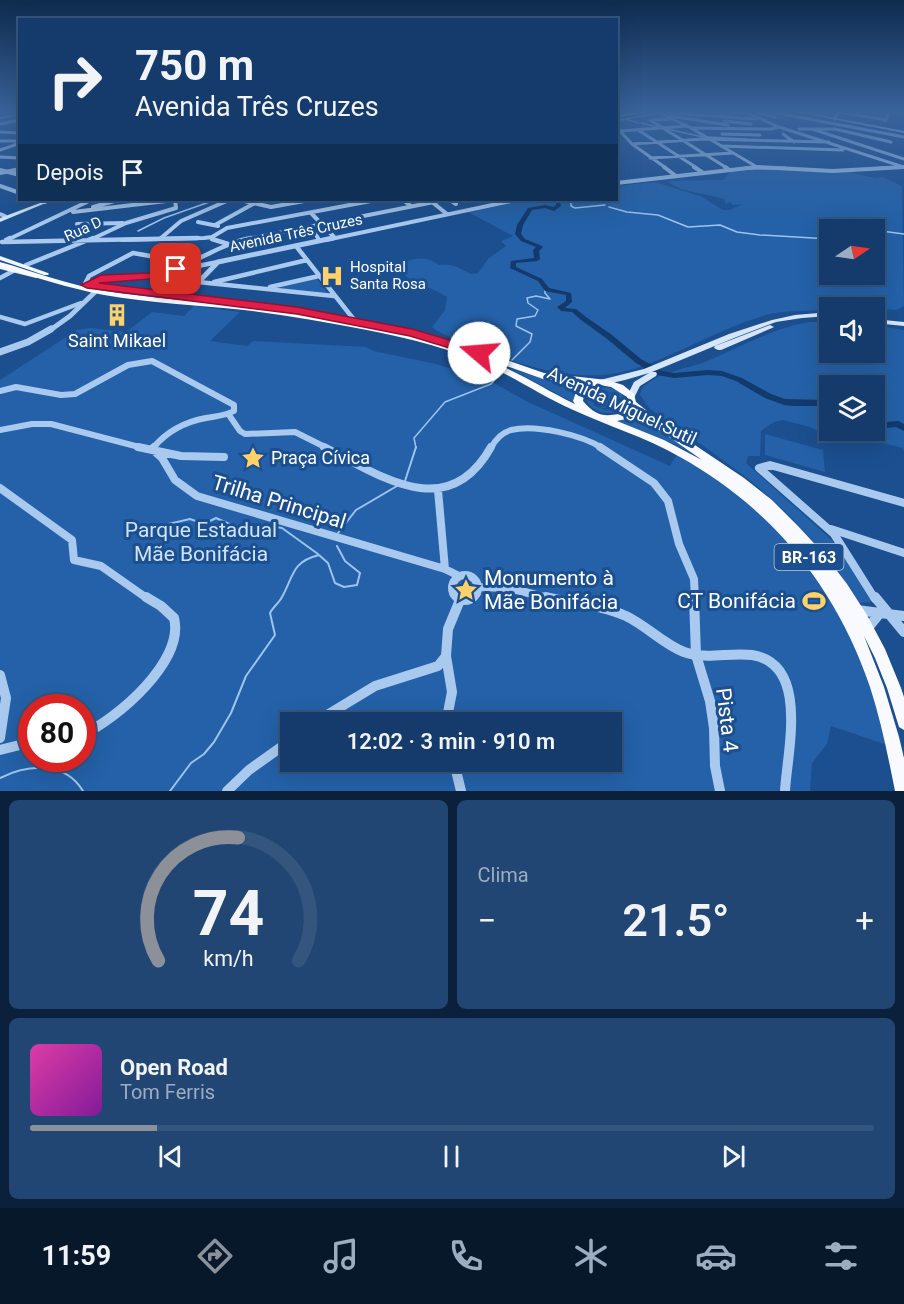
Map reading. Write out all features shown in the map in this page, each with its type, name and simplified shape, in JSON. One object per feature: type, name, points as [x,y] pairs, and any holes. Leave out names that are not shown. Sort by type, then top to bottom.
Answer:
[{"type":"highway","name":"BR-163","points":[[0,262],[44,275]]},
{"type":"highway","name":"Avenida Miguel Sutil","points":[[44,275],[184,297],[297,310],[355,321],[417,334],[543,375],[599,382]]},
{"type":"highway","name":"Avenida Miguel Sutil","points":[[44,275],[97,291],[272,311],[412,338],[476,357],[506,370],[594,416],[675,449],[711,469],[766,512],[806,553],[839,602],[873,671],[886,710],[903,791]]},
{"type":"highway","name":"BR-163","points":[[599,382],[619,387],[632,400]]},
{"type":"highway","points":[[599,382],[581,389],[578,396],[580,405],[594,416],[621,418],[631,412],[632,400]]},
{"type":"highway","name":"Avenida Miguel Sutil","points":[[632,400],[651,420],[738,480],[774,509],[824,563],[867,629],[888,675],[904,722]]},
{"type":"main road","points":[[1,217],[42,201]]},
{"type":"main road","name":"Avenida Miguel Sutil","points":[[0,262],[26,265],[44,275]]},
{"type":"main road","name":"Avenida Miguel Sutil","points":[[0,262],[13,271],[44,275]]},
{"type":"main road","points":[[599,382],[649,373],[771,327],[819,318]]},
{"type":"main road","points":[[885,320],[904,322]]},
{"type":"main road","points":[[632,400],[637,384],[649,373]]},
{"type":"street","points":[[638,149],[676,176]]},
{"type":"street","points":[[667,149],[702,172]]},
{"type":"street","points":[[696,149],[728,169]]},
{"type":"street","points":[[726,149],[757,167]]},
{"type":"street","points":[[780,149],[853,150]]},
{"type":"street","points":[[850,149],[904,167]]},
{"type":"street","points":[[872,149],[903,158]]},
{"type":"street","points":[[860,152],[879,149]]},
{"type":"street","points":[[650,158],[733,153]]},
{"type":"street","points":[[0,157],[18,158]]},
{"type":"street","points":[[618,183],[757,167],[833,171],[904,167]]},
{"type":"street","points":[[2,172],[17,170]]},
{"type":"street","points":[[2,172],[18,175]]},
{"type":"street","points":[[0,186],[18,192]]},
{"type":"street","points":[[0,192],[8,189]]},
{"type":"street","points":[[1,242],[89,201]]},
{"type":"street","points":[[51,219],[115,201]]},
{"type":"street","points":[[140,204],[152,201]]},
{"type":"street","points":[[73,213],[166,201]]},
{"type":"street","name":"Rua D","points":[[26,265],[126,223],[176,208],[175,201]]},
{"type":"street","points":[[161,238],[181,221],[227,201]]},
{"type":"street","points":[[244,201],[271,207],[304,201]]},
{"type":"street","points":[[1,242],[212,237],[228,228],[365,201]]},
{"type":"street","points":[[371,201],[381,212]]},
{"type":"street","points":[[404,201],[411,206]]},
{"type":"street","points":[[86,283],[86,278],[89,276],[132,253],[190,263],[236,241],[431,201],[447,214]]},
{"type":"street","points":[[452,201],[456,204]]},
{"type":"street","name":"Avenida Três Cruzes","points":[[86,283],[95,280],[157,275],[190,263],[189,265],[193,267],[218,262],[447,214],[498,201]]},
{"type":"street","points":[[215,225],[254,204]]},
{"type":"street","points":[[350,208],[357,217]]},
{"type":"street","points":[[338,210],[345,219]]},
{"type":"street","points":[[312,214],[335,238]]},
{"type":"street","points":[[198,222],[228,228],[236,241]]},
{"type":"street","points":[[79,224],[126,223]]},
{"type":"street","points":[[310,226],[318,238]]},
{"type":"street","points":[[212,239],[228,244]]},
{"type":"street","points":[[296,246],[355,321]]},
{"type":"street","points":[[209,283],[307,260]]},
{"type":"street","points":[[184,297],[218,262]]},
{"type":"street","points":[[0,278],[13,271]]},
{"type":"street","points":[[264,288],[319,276]]},
{"type":"street","points":[[198,282],[334,296]]},
{"type":"street","points":[[0,352],[34,340],[71,315],[81,303],[97,291]]},
{"type":"street","points":[[0,317],[25,324],[81,303]]},
{"type":"street","points":[[0,391],[16,387],[61,395],[75,394],[128,365],[152,361],[234,405],[234,411],[229,416],[200,419],[187,423],[160,438],[152,449]]},
{"type":"street","points":[[229,416],[245,434],[295,432],[400,485],[438,490],[445,569]]},
{"type":"street","points":[[0,430],[48,424],[152,449],[207,459],[224,457]]},
{"type":"street","name":"Pista 4","points":[[438,490],[474,470],[485,458],[497,437],[512,430],[547,430],[581,439],[623,461],[654,483],[672,507],[679,544],[694,579],[696,655],[710,701],[714,728],[715,766],[720,791]]},
{"type":"street","name":"Trilha Principal","points":[[152,449],[163,460],[173,477],[197,496],[445,569],[459,576],[472,577],[478,587]]},
{"type":"street","points":[[904,503],[770,465],[760,466],[761,472],[828,528],[885,614],[904,632]]},
{"type":"street","points":[[0,488],[72,540],[74,560],[100,566],[161,606],[174,618],[177,625],[174,642],[164,663],[111,717],[96,728]]},
{"type":"street","points":[[828,528],[904,553]]},
{"type":"street","points":[[459,576],[453,581],[451,590],[460,600]]},
{"type":"street","points":[[460,600],[473,598],[478,587],[520,588],[552,599],[626,616],[659,638],[696,655],[761,657],[778,669],[784,679],[791,712],[785,791]]},
{"type":"street","points":[[448,712],[452,692],[446,656],[448,628],[460,600]]},
{"type":"street","points":[[856,610],[904,616]]},
{"type":"street","points":[[867,629],[885,614]]},
{"type":"street","points":[[331,712],[358,694],[381,683],[433,669],[446,656]]},
{"type":"street","points":[[0,675],[7,699],[0,738]]},
{"type":"street","points":[[0,750],[18,746]]},
{"type":"street","points":[[227,791],[259,762],[280,748]]},
{"type":"street","points":[[456,772],[461,791]]},
{"type":"green space","points":[[761,169],[847,171],[875,178],[883,177],[902,186],[904,306],[897,310],[885,309],[885,297],[819,297],[819,310],[770,314],[733,326],[663,358],[626,371],[603,375],[579,375],[530,366],[481,350],[437,331],[432,327],[445,310],[447,297],[414,281],[395,266],[423,259],[439,265],[457,267],[471,274],[478,273],[489,258],[506,246],[501,241],[513,236],[468,212],[523,201],[618,201],[618,186],[655,182],[702,197],[723,210],[744,204],[733,205],[730,202],[726,204],[724,199],[679,188],[668,181],[723,180],[730,172]]},
{"type":"green space","points":[[316,278],[328,293],[272,288]]},
{"type":"green space","name":"Parque Estadual Mãe Bonifácia","points":[[194,306],[240,312],[210,341],[247,346],[253,341],[366,347],[374,351],[436,364],[490,381],[528,402],[670,466],[678,453],[740,493],[795,545],[862,651],[890,746],[831,726],[827,744],[812,763],[810,791],[0,791],[0,380],[77,330],[90,328],[126,332],[152,312],[184,316]]},
{"type":"green space","points":[[819,322],[819,363],[885,363],[885,327],[904,330],[904,451],[903,448],[874,441],[885,441],[885,375],[819,375],[819,432],[810,427],[783,420],[774,422],[761,431],[760,456],[748,456],[746,463],[834,542],[871,598],[871,602],[859,603],[814,543],[774,501],[734,468],[649,408],[640,395],[643,388],[657,377],[705,362],[782,329]]},
{"type":"green space","points":[[511,369],[551,381],[581,385],[575,396],[578,405]]},
{"type":"green space","points":[[608,387],[620,392],[625,399],[625,407],[608,413],[596,410],[587,401],[586,395],[591,389]],"holes":[[[601,390],[616,394],[621,401],[619,406],[605,410],[594,405],[591,396]]]},
{"type":"green space","points":[[607,391],[618,399],[619,404],[615,407],[602,408],[593,401],[594,393]]},
{"type":"green space","points":[[635,410],[701,458],[674,444],[617,421],[630,417]]},
{"type":"green space","points":[[765,434],[823,450],[825,472],[765,455]]},
{"type":"waterway","points":[[138,231],[164,218],[212,201]]},
{"type":"waterway","points":[[548,201],[558,202],[559,206],[554,209],[545,206],[530,209],[520,225],[518,234],[523,240],[540,247],[536,250],[537,259],[513,262],[513,268],[540,280],[547,290],[569,294],[569,302],[560,307],[563,310],[574,310],[639,361],[660,373],[667,375],[722,374],[731,376],[784,402],[819,402]]},
{"type":"waterway","points":[[571,201],[571,206],[575,208],[605,205]]},
{"type":"waterway","points":[[609,207],[627,212],[658,215],[688,227],[720,225],[737,232],[819,238]]},
{"type":"waterway","points":[[885,231],[904,234]]},
{"type":"waterway","points":[[512,360],[530,342],[532,334],[516,326],[517,319],[535,316],[538,310],[528,303],[527,298],[536,296],[550,299],[545,293],[545,287]]},
{"type":"waterway","points":[[416,447],[414,438],[445,402],[491,384],[500,374]]},
{"type":"waterway","points":[[885,425],[898,424],[904,428]]},
{"type":"waterway","points":[[405,481],[416,447]]},
{"type":"waterway","points":[[338,533],[356,510],[397,486]]},
{"type":"waterway","points":[[125,534],[190,519],[204,524],[216,518],[234,526],[263,525],[282,528],[318,554]]},
{"type":"waterway","points":[[170,791],[191,763],[204,754],[214,742],[231,713],[246,676],[275,635],[270,613],[281,599],[298,566],[319,555],[328,563],[335,583],[344,587],[357,585],[360,573],[345,561],[337,546]]},
{"type":"waterway","points":[[0,778],[22,770],[45,768],[66,774],[83,791]]},
{"type":"place","name":"Hospital Santa Rosa","points":[[332,276]]},
{"type":"place","name":"Saint Mikael","points":[[117,315]]},
{"type":"place","name":"Praça Cívica","points":[[253,458]]},
{"type":"place","name":"Monumento à Mãe Bonifácia","points":[[466,590]]},
{"type":"place","name":"CT Bonifácia","points":[[814,601]]},
{"type":"route","points":[[176,269],[150,276],[95,280],[87,285],[297,310],[412,333],[479,353]]}]
